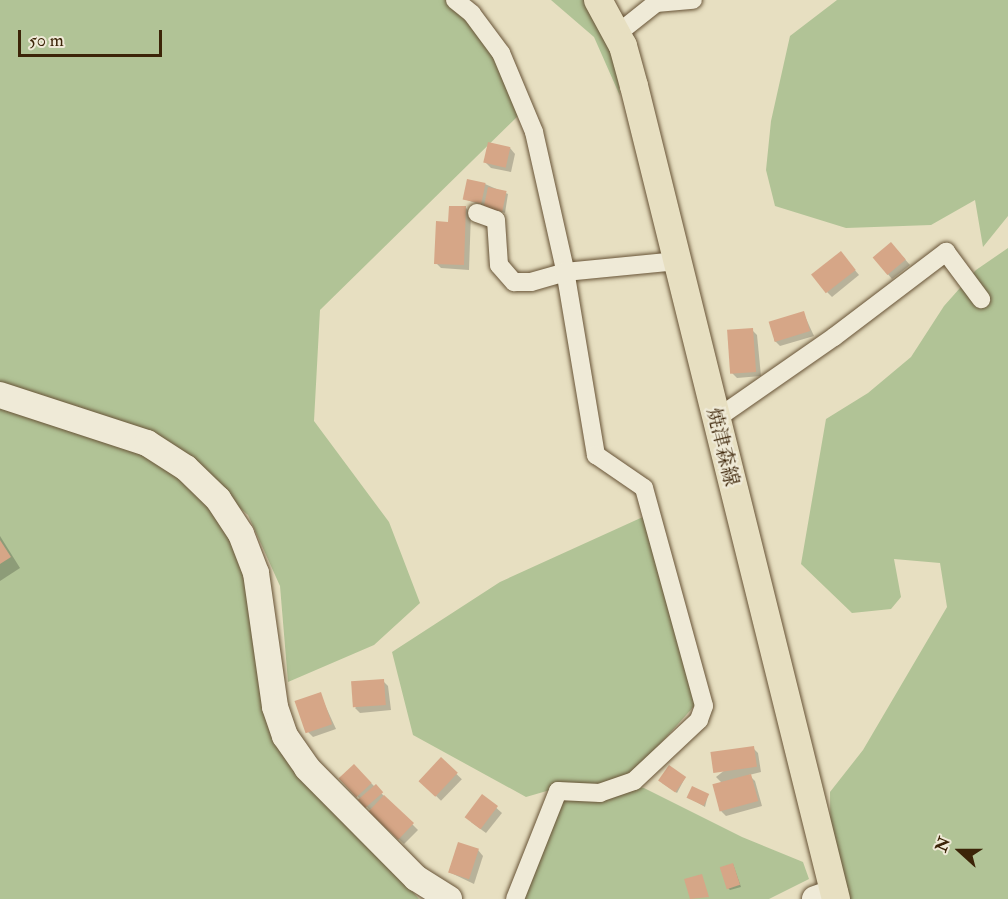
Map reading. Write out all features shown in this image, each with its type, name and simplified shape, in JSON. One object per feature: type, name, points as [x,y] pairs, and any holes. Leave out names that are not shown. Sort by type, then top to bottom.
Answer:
[{"type":"main road","name":"焼津森線","points":[[598,0],[617,34],[634,86],[716,419],[829,897]]},
{"type":"street","points":[[455,0],[472,14],[501,53],[534,132],[565,272],[596,455],[644,488],[704,706],[699,720],[634,781],[600,793],[558,791],[515,899]]},
{"type":"street","points":[[617,34],[656,3],[693,0]]},
{"type":"street","points":[[477,213],[496,220],[499,265],[514,282],[531,282],[565,272],[677,261]]},
{"type":"street","points":[[716,419],[834,337],[946,252],[981,299]]},
{"type":"street","points":[[0,395],[147,443],[186,468],[218,499],[241,534],[256,573],[275,706],[285,736],[307,768],[416,878],[449,899]]},
{"type":"green space","points":[[0,0],[449,0],[472,14],[525,109],[320,310],[314,421],[389,522],[420,603],[374,645],[288,682],[280,586],[248,515],[174,451],[0,395]]},
{"type":"green space","points":[[551,0],[588,0],[616,62],[620,96],[594,37]]},
{"type":"green space","points":[[837,0],[1008,0],[1008,216],[983,247],[975,200],[931,225],[846,228],[775,206],[766,170],[771,121],[790,36]]},
{"type":"green space","points":[[1008,248],[1008,899],[839,899],[831,878],[830,792],[863,750],[947,607],[940,563],[894,559],[901,597],[891,609],[852,613],[801,564],[826,419],[868,393],[911,357],[944,306],[976,270]]},
{"type":"green space","points":[[0,400],[142,442],[232,529],[284,742],[419,899],[0,899]]},
{"type":"green space","points":[[645,516],[697,703],[624,784],[644,788],[742,837],[803,862],[809,879],[769,899],[524,899],[557,788],[526,797],[413,735],[392,652],[500,582]]},
{"type":"building","points":[[488,142],[510,147],[506,168],[483,162]]},
{"type":"building","points":[[467,179],[486,183],[481,203],[463,200]]},
{"type":"building","points":[[488,187],[507,191],[502,211],[484,208]]},
{"type":"building","points":[[449,206],[466,206],[464,265],[434,264],[436,221],[448,222]]},
{"type":"building","points":[[891,242],[906,260],[887,275],[873,257]]},
{"type":"building","points":[[841,251],[856,270],[826,293],[811,274]]},
{"type":"building","points":[[804,311],[810,331],[775,342],[769,322]]},
{"type":"building","points":[[753,328],[756,372],[730,374],[727,330]]},
{"type":"building","points":[[0,540],[11,557],[0,564]]},
{"type":"building","points":[[384,679],[386,705],[353,707],[351,681]]},
{"type":"building","points":[[321,692],[332,724],[306,733],[295,701]]},
{"type":"building","points":[[754,746],[757,767],[713,773],[710,752]]},
{"type":"building","points":[[441,757],[458,773],[435,797],[418,781]]},
{"type":"building","points":[[354,764],[372,783],[356,797],[339,778]]},
{"type":"building","points":[[669,765],[686,777],[675,793],[658,781]]},
{"type":"building","points":[[751,774],[758,801],[720,811],[712,784]]},
{"type":"building","points":[[376,784],[383,792],[365,808],[358,800]]},
{"type":"building","points":[[692,786],[709,794],[704,806],[687,798]]},
{"type":"building","points":[[482,794],[498,806],[481,829],[465,817]]},
{"type":"building","points":[[384,795],[414,823],[398,840],[368,812]]},
{"type":"building","points":[[458,842],[479,849],[469,879],[448,872]]},
{"type":"building","points":[[733,863],[740,885],[727,889],[720,867]]},
{"type":"building","points":[[702,874],[709,897],[690,899],[684,879]]}]
